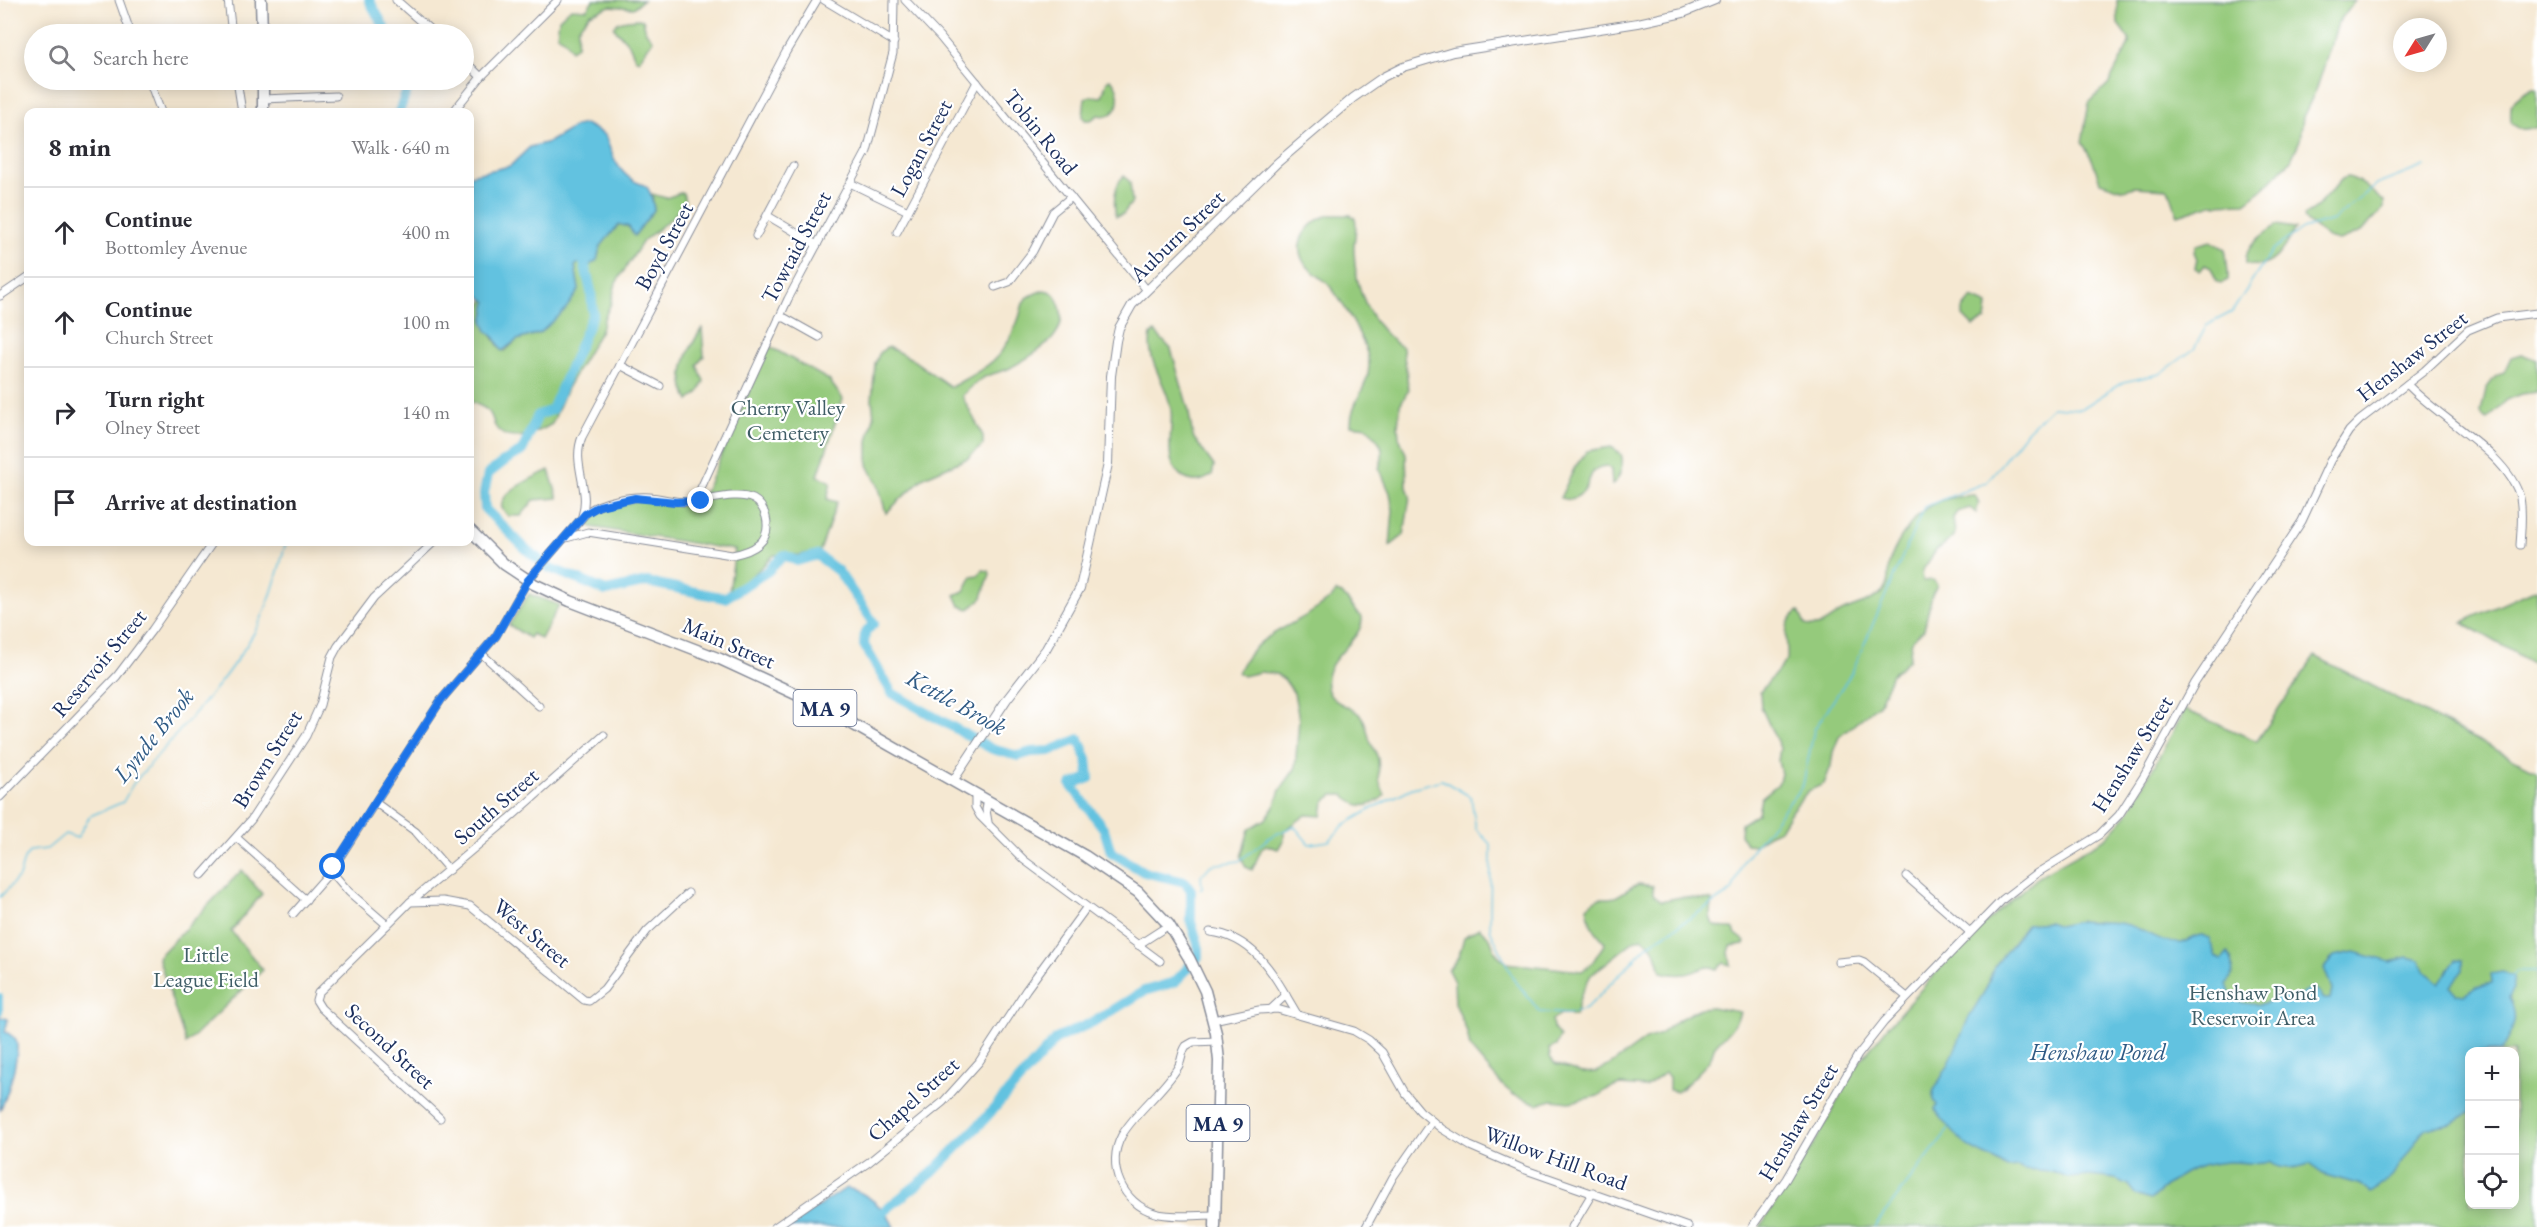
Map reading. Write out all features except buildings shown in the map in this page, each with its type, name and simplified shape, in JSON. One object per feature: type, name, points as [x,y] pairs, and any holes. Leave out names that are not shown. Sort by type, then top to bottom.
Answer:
[{"type":"highway","points":[[261,0],[262,24]]},
{"type":"highway","points":[[263,90],[263,108]]},
{"type":"highway","name":"Main Street","points":[[474,534],[504,564],[528,580],[570,601],[757,675],[817,704],[1118,876],[1145,899],[1169,925],[1192,963],[1204,991],[1218,1041],[1220,1061],[1215,1227]]},
{"type":"street","points":[[119,0],[127,24]]},
{"type":"street","points":[[228,0],[231,24]]},
{"type":"street","points":[[396,0],[424,24]]},
{"type":"street","points":[[474,86],[558,0]]},
{"type":"street","name":"Boyd Street","points":[[581,518],[585,499],[577,460],[578,447],[786,52],[817,0]]},
{"type":"street","points":[[824,0],[894,42]]},
{"type":"street","name":"Towtaid Street","points":[[695,501],[779,318],[869,146],[894,42],[894,0]]},
{"type":"street","name":"Tobin Road","points":[[905,0],[940,37],[1146,289]]},
{"type":"street","name":"Auburn Street","points":[[953,781],[1007,699],[1046,649],[1080,588],[1108,464],[1111,376],[1119,328],[1132,305],[1146,289],[1198,243],[1277,163],[1353,98],[1383,77],[1425,59],[1453,52],[1648,21],[1683,13],[1715,0]]},
{"type":"street","points":[[474,70],[481,77]]},
{"type":"street","name":"Logan Street","points":[[897,232],[976,82]]},
{"type":"street","points":[[153,90],[160,108]]},
{"type":"street","points":[[239,90],[241,108]]},
{"type":"street","points":[[456,108],[471,90]]},
{"type":"street","points":[[263,99],[336,96]]},
{"type":"street","points":[[756,236],[793,166]]},
{"type":"street","points":[[850,183],[908,211]]},
{"type":"street","points":[[995,287],[1009,282],[1034,251],[1053,212],[1071,197]]},
{"type":"street","points":[[768,216],[817,245]]},
{"type":"street","points":[[0,296],[24,280]]},
{"type":"street","name":"Henshaw Street","points":[[1752,1227],[1786,1179],[1858,1055],[1884,1022],[1970,932],[2020,885],[2099,835],[2119,815],[2144,776],[2195,683],[2302,521],[2330,461],[2349,431],[2475,326],[2497,318],[2537,313]]},
{"type":"street","points":[[779,318],[785,318],[819,337]]},
{"type":"street","points":[[620,365],[660,386]]},
{"type":"street","points":[[2406,384],[2481,446],[2509,474],[2520,501],[2520,545]]},
{"type":"street","points":[[293,914],[331,870],[441,700],[496,636],[528,580],[581,518],[599,506],[635,498],[695,501],[743,497],[754,499],[765,513],[768,529],[766,537],[743,552],[726,555],[591,532],[566,537]]},
{"type":"street","name":"Reservoir Street","points":[[0,797],[56,742],[122,670],[210,546]]},
{"type":"street","name":"Brown Street","points":[[202,875],[237,838],[260,808],[310,729],[320,705],[332,657],[338,646],[374,598],[430,546]]},
{"type":"street","points":[[482,654],[539,705]]},
{"type":"street","name":"South Street","points":[[410,902],[604,735]]},
{"type":"street","points":[[975,794],[975,807],[1024,860],[1160,961]]},
{"type":"street","points":[[988,800],[986,816],[989,824]]},
{"type":"street","points":[[376,803],[422,837],[449,870]]},
{"type":"street","points":[[237,838],[306,900]]},
{"type":"street","points":[[331,870],[349,892],[387,925],[410,902]]},
{"type":"street","points":[[1906,876],[1970,932]]},
{"type":"street","name":"West Street","points":[[410,902],[444,901],[470,906],[589,1001],[604,989],[647,931],[688,893]]},
{"type":"street","name":"Chapel Street","points":[[775,1227],[869,1162],[949,1096],[979,1062],[1026,990],[1086,908]]},
{"type":"street","name":"Second Street","points":[[387,925],[318,993],[316,1000],[321,1008],[440,1118]]},
{"type":"street","points":[[1138,945],[1169,925]]},
{"type":"street","points":[[1209,932],[1228,935],[1249,948],[1266,965],[1297,1014]]},
{"type":"street","points":[[1838,962],[1859,960],[1864,962],[1908,997]]},
{"type":"street","points":[[1213,1020],[1270,1010],[1286,995]]},
{"type":"street","name":"Willow Hill Road","points":[[1270,1010],[1297,1014],[1349,1029],[1369,1040],[1385,1057],[1409,1099],[1432,1121],[1488,1155],[1688,1227]]},
{"type":"street","points":[[1215,1215],[1157,1214],[1142,1208],[1124,1191],[1119,1181],[1116,1165],[1117,1152],[1123,1135],[1178,1067],[1186,1046],[1193,1042],[1218,1041]]},
{"type":"street","points":[[1365,1227],[1393,1177],[1432,1121]]},
{"type":"street","points":[[1572,1227],[1593,1192]]},
{"type":"green space","points":[[593,0],[643,0],[633,8],[610,6],[590,14],[578,28],[577,46],[571,50],[566,41],[557,35],[559,19],[571,8],[587,9]]},
{"type":"green space","points":[[2117,0],[2355,0],[2338,23],[2317,88],[2303,117],[2300,140],[2291,160],[2262,190],[2245,203],[2212,204],[2178,215],[2167,189],[2135,187],[2124,190],[2100,182],[2092,159],[2082,142],[2089,103],[2109,83],[2129,44],[2129,39],[2118,24]]},
{"type":"green space","points":[[643,20],[646,32],[653,40],[639,60],[635,58],[629,44],[614,28],[621,21]]},
{"type":"green space","points":[[1110,79],[1117,90],[1116,109],[1106,116],[1098,115],[1091,120],[1085,120],[1083,117],[1085,98],[1102,97],[1107,81]]},
{"type":"green space","points":[[2533,88],[2537,88],[2537,126],[2520,129],[2511,122],[2512,104],[2514,100]]},
{"type":"green space","points":[[1124,176],[1130,182],[1132,202],[1123,214],[1116,216],[1115,194]]},
{"type":"green space","points":[[2347,177],[2357,180],[2371,191],[2384,202],[2384,208],[2361,232],[2339,241],[2328,238],[2305,220],[2304,216],[2314,210],[2342,179]]},
{"type":"green space","points":[[683,193],[685,201],[674,216],[643,241],[616,283],[601,330],[567,388],[552,424],[522,436],[507,436],[500,432],[489,412],[474,403],[474,316],[485,298],[488,304],[483,321],[501,350],[505,351],[517,340],[540,333],[579,290],[575,266],[580,262],[589,265],[597,260],[600,247],[619,224],[629,227],[635,235],[654,210],[652,194],[666,198]]},
{"type":"green space","points":[[1351,215],[1355,218],[1355,265],[1361,293],[1373,318],[1391,339],[1403,348],[1409,389],[1400,405],[1398,426],[1399,437],[1406,454],[1407,487],[1410,496],[1404,535],[1390,546],[1393,510],[1390,493],[1379,468],[1382,456],[1381,446],[1367,427],[1351,425],[1353,409],[1368,373],[1368,356],[1340,300],[1328,284],[1307,266],[1300,252],[1302,237],[1306,231],[1323,217]]},
{"type":"green space","points":[[2277,225],[2295,228],[2282,251],[2263,265],[2246,263],[2248,251],[2252,245]]},
{"type":"green space","points":[[2211,241],[2225,249],[2228,280],[2222,283],[2217,282],[2211,268],[2205,265],[2200,271],[2195,268],[2196,245]]},
{"type":"green space","points":[[1044,290],[1054,294],[1062,316],[1055,335],[1039,350],[1010,368],[980,380],[962,396],[983,436],[983,445],[968,458],[924,477],[886,513],[878,485],[868,465],[868,441],[874,417],[872,400],[875,364],[880,352],[888,347],[910,358],[951,387],[978,372],[996,358],[1012,334],[1023,302],[1029,296]]},
{"type":"green space","points":[[1972,298],[1988,305],[1986,320],[1973,326],[1963,316],[1963,309]]},
{"type":"green space","points":[[702,328],[704,356],[697,365],[704,381],[699,392],[689,401],[685,392],[683,373],[688,355]]},
{"type":"green space","points":[[1155,332],[1171,349],[1188,408],[1193,437],[1214,466],[1212,475],[1203,480],[1186,479],[1173,466],[1170,448],[1171,410],[1151,354],[1151,334]]},
{"type":"green space","name":"Cherry Valley Cemetery","points":[[769,346],[829,380],[843,399],[818,476],[831,482],[827,499],[837,502],[820,551],[799,555],[774,555],[745,583],[729,592],[735,550],[591,527],[588,524],[599,512],[631,502],[661,501],[698,508]]},
{"type":"green space","points":[[2521,354],[2537,360],[2537,392],[2522,394],[2507,400],[2487,419],[2482,416],[2481,412],[2486,389],[2495,377],[2504,372],[2511,357]]},
{"type":"green space","points":[[1611,447],[1622,457],[1621,470],[1615,483],[1612,485],[1611,470],[1607,466],[1601,467],[1593,471],[1587,487],[1581,494],[1571,500],[1560,498],[1575,467],[1587,451]]},
{"type":"green space","points":[[549,470],[558,498],[534,500],[521,516],[508,516],[502,508],[502,502],[506,496],[528,480]]},
{"type":"green space","points":[[1975,495],[1979,503],[1976,513],[1970,508],[1957,512],[1953,518],[1955,533],[1953,538],[1937,549],[1922,571],[1923,581],[1933,580],[1937,585],[1932,595],[1924,629],[1912,640],[1909,660],[1892,674],[1879,704],[1839,737],[1824,784],[1808,791],[1792,810],[1780,830],[1768,835],[1755,845],[1746,844],[1740,834],[1741,824],[1758,813],[1761,798],[1778,784],[1781,774],[1778,761],[1780,748],[1761,707],[1760,692],[1787,660],[1786,634],[1789,622],[1799,611],[1805,625],[1819,625],[1878,595],[1887,585],[1889,564],[1895,549],[1917,516],[1942,500]]},
{"type":"green space","points":[[983,570],[989,571],[990,574],[981,600],[969,609],[960,606],[955,595],[964,591],[972,576],[978,575]]},
{"type":"green space","points":[[2537,590],[2537,666],[2462,622],[2532,591]]},
{"type":"green space","points":[[1336,592],[1342,594],[1362,618],[1358,633],[1334,661],[1327,677],[1327,686],[1333,699],[1357,712],[1364,721],[1378,759],[1379,780],[1385,795],[1380,800],[1364,806],[1354,803],[1344,795],[1333,795],[1324,802],[1322,816],[1306,815],[1284,831],[1284,839],[1278,849],[1266,845],[1262,848],[1252,870],[1246,867],[1241,857],[1249,829],[1266,819],[1275,805],[1280,790],[1295,769],[1299,719],[1294,693],[1284,679],[1276,674],[1260,672],[1243,676],[1238,672],[1253,649],[1273,634],[1318,608]]},
{"type":"green space","points":[[529,594],[559,605],[541,639],[532,634],[529,638],[509,625]]},
{"type":"green space","name":"Henshaw Pond Reservoir Area","points":[[2315,656],[2537,771],[2537,1227],[1760,1227],[1815,1142],[1858,1064],[1890,1024],[1951,956],[2002,908],[2042,874],[2106,838],[2127,815],[2185,710],[2257,741]]},
{"type":"green space","name":"Little League Field","points":[[242,870],[262,894],[231,931],[263,970],[186,1044],[158,957]]},
{"type":"green space","points":[[1638,884],[1653,886],[1653,894],[1661,901],[1681,897],[1712,900],[1710,918],[1712,922],[1719,927],[1733,928],[1736,934],[1745,941],[1744,944],[1731,946],[1729,952],[1731,965],[1724,963],[1717,969],[1709,967],[1676,974],[1661,972],[1650,944],[1641,938],[1634,941],[1591,975],[1581,994],[1575,1016],[1561,1014],[1552,1020],[1553,1028],[1560,1037],[1556,1046],[1549,1049],[1550,1057],[1555,1064],[1582,1073],[1596,1072],[1610,1065],[1646,1039],[1660,1034],[1676,1021],[1700,1008],[1711,1007],[1740,1012],[1736,1021],[1715,1046],[1708,1062],[1677,1092],[1669,1090],[1669,1077],[1665,1073],[1646,1087],[1620,1085],[1598,1096],[1570,1102],[1552,1100],[1538,1104],[1514,1095],[1501,1084],[1470,1048],[1467,1032],[1455,1003],[1454,982],[1448,970],[1459,956],[1464,937],[1479,928],[1490,938],[1496,953],[1506,963],[1582,971],[1592,963],[1605,943],[1591,925],[1587,907],[1599,898],[1615,897]]},
{"type":"water","points":[[585,124],[605,135],[621,169],[630,179],[647,187],[654,210],[634,236],[629,227],[619,224],[600,247],[597,260],[590,265],[580,262],[575,266],[579,290],[565,310],[540,333],[517,340],[502,351],[495,338],[487,331],[483,321],[487,302],[474,294],[474,174],[510,166],[530,147],[549,142],[576,126]]},
{"type":"water","name":"Henshaw Pond","points":[[2081,921],[2124,924],[2173,943],[2181,943],[2203,935],[2209,938],[2216,957],[2222,960],[2228,953],[2232,961],[2233,969],[2227,984],[2231,997],[2252,1004],[2268,1002],[2277,995],[2296,998],[2311,988],[2317,990],[2324,999],[2330,999],[2332,989],[2324,968],[2334,956],[2354,952],[2390,962],[2407,957],[2419,960],[2425,971],[2439,983],[2456,960],[2463,959],[2463,970],[2451,985],[2456,994],[2464,995],[2476,987],[2492,983],[2491,974],[2502,972],[2513,977],[2514,988],[2509,998],[2513,1006],[2513,1025],[2503,1047],[2465,1047],[2465,1115],[2452,1123],[2427,1128],[2422,1132],[2392,1177],[2371,1193],[2361,1185],[2323,1174],[2309,1164],[2289,1168],[2279,1167],[2270,1162],[2259,1164],[2228,1162],[2204,1165],[2185,1173],[2150,1200],[2136,1195],[2128,1185],[2116,1179],[2091,1176],[2068,1178],[2053,1172],[2024,1170],[2018,1167],[2007,1168],[1969,1147],[1935,1110],[1937,1105],[1934,1100],[1934,1090],[1948,1066],[1969,1017],[1986,989],[1994,967],[2027,924],[2048,922],[2058,926]]},
{"type":"water","points":[[0,1017],[8,1019],[5,1032],[13,1037],[17,1045],[12,1079],[0,1110]]},
{"type":"water","points":[[846,1188],[868,1197],[886,1214],[894,1227],[788,1227]]},
{"type":"waterway","name":"Kettle Brook","points":[[369,0],[382,24]]},
{"type":"waterway","name":"Kettle Brook","points":[[400,108],[407,90]]},
{"type":"waterway","points":[[1200,889],[1202,888],[1201,876],[1211,865],[1239,861],[1270,837],[1294,826],[1309,844],[1329,841],[1344,825],[1373,808],[1412,788],[1442,780],[1471,797],[1476,829],[1491,845],[1490,929],[1513,978],[1540,1012],[1567,1014],[1586,1009],[1648,945],[1732,891],[1744,860],[1803,785],[1814,730],[1852,672],[1924,507],[1987,482],[2025,433],[2052,407],[2081,409],[2123,382],[2160,374],[2194,349],[2207,325],[2232,312],[2273,249],[2302,229],[2333,220],[2376,185],[2425,166]]},
{"type":"waterway","name":"Kettle Brook","points":[[576,252],[584,262],[591,291],[593,314],[552,410],[538,415],[522,451],[488,474],[484,493],[485,509],[527,550],[550,568],[606,591],[647,582],[725,598],[768,571],[784,555],[797,561],[817,555],[838,571],[874,623],[865,633],[864,645],[892,693],[992,749],[1018,756],[1031,752],[1050,751],[1079,739],[1087,759],[1089,778],[1071,785],[1104,829],[1111,852],[1144,872],[1185,882],[1191,890],[1191,922],[1198,944],[1198,957],[1175,982],[1144,991],[1097,1020],[1056,1039],[982,1122],[932,1173],[884,1211]]},
{"type":"waterway","name":"Lynde Brook","points":[[474,301],[479,293]]},
{"type":"waterway","name":"Lynde Brook","points":[[0,897],[19,877],[24,859],[30,851],[47,849],[65,834],[77,838],[90,816],[123,802],[133,784],[227,673],[254,633],[265,611],[285,546]]},
{"type":"waterway","points":[[2511,977],[2516,971],[2537,971]]},
{"type":"waterway","name":"Lynde Brook","points":[[0,996],[0,1012]]},
{"type":"waterway","points":[[1874,1227],[1949,1129]]},
{"type":"route","points":[[333,867],[441,700],[496,636],[528,580],[585,514],[599,506],[635,498],[647,497],[676,502],[701,501]]}]
